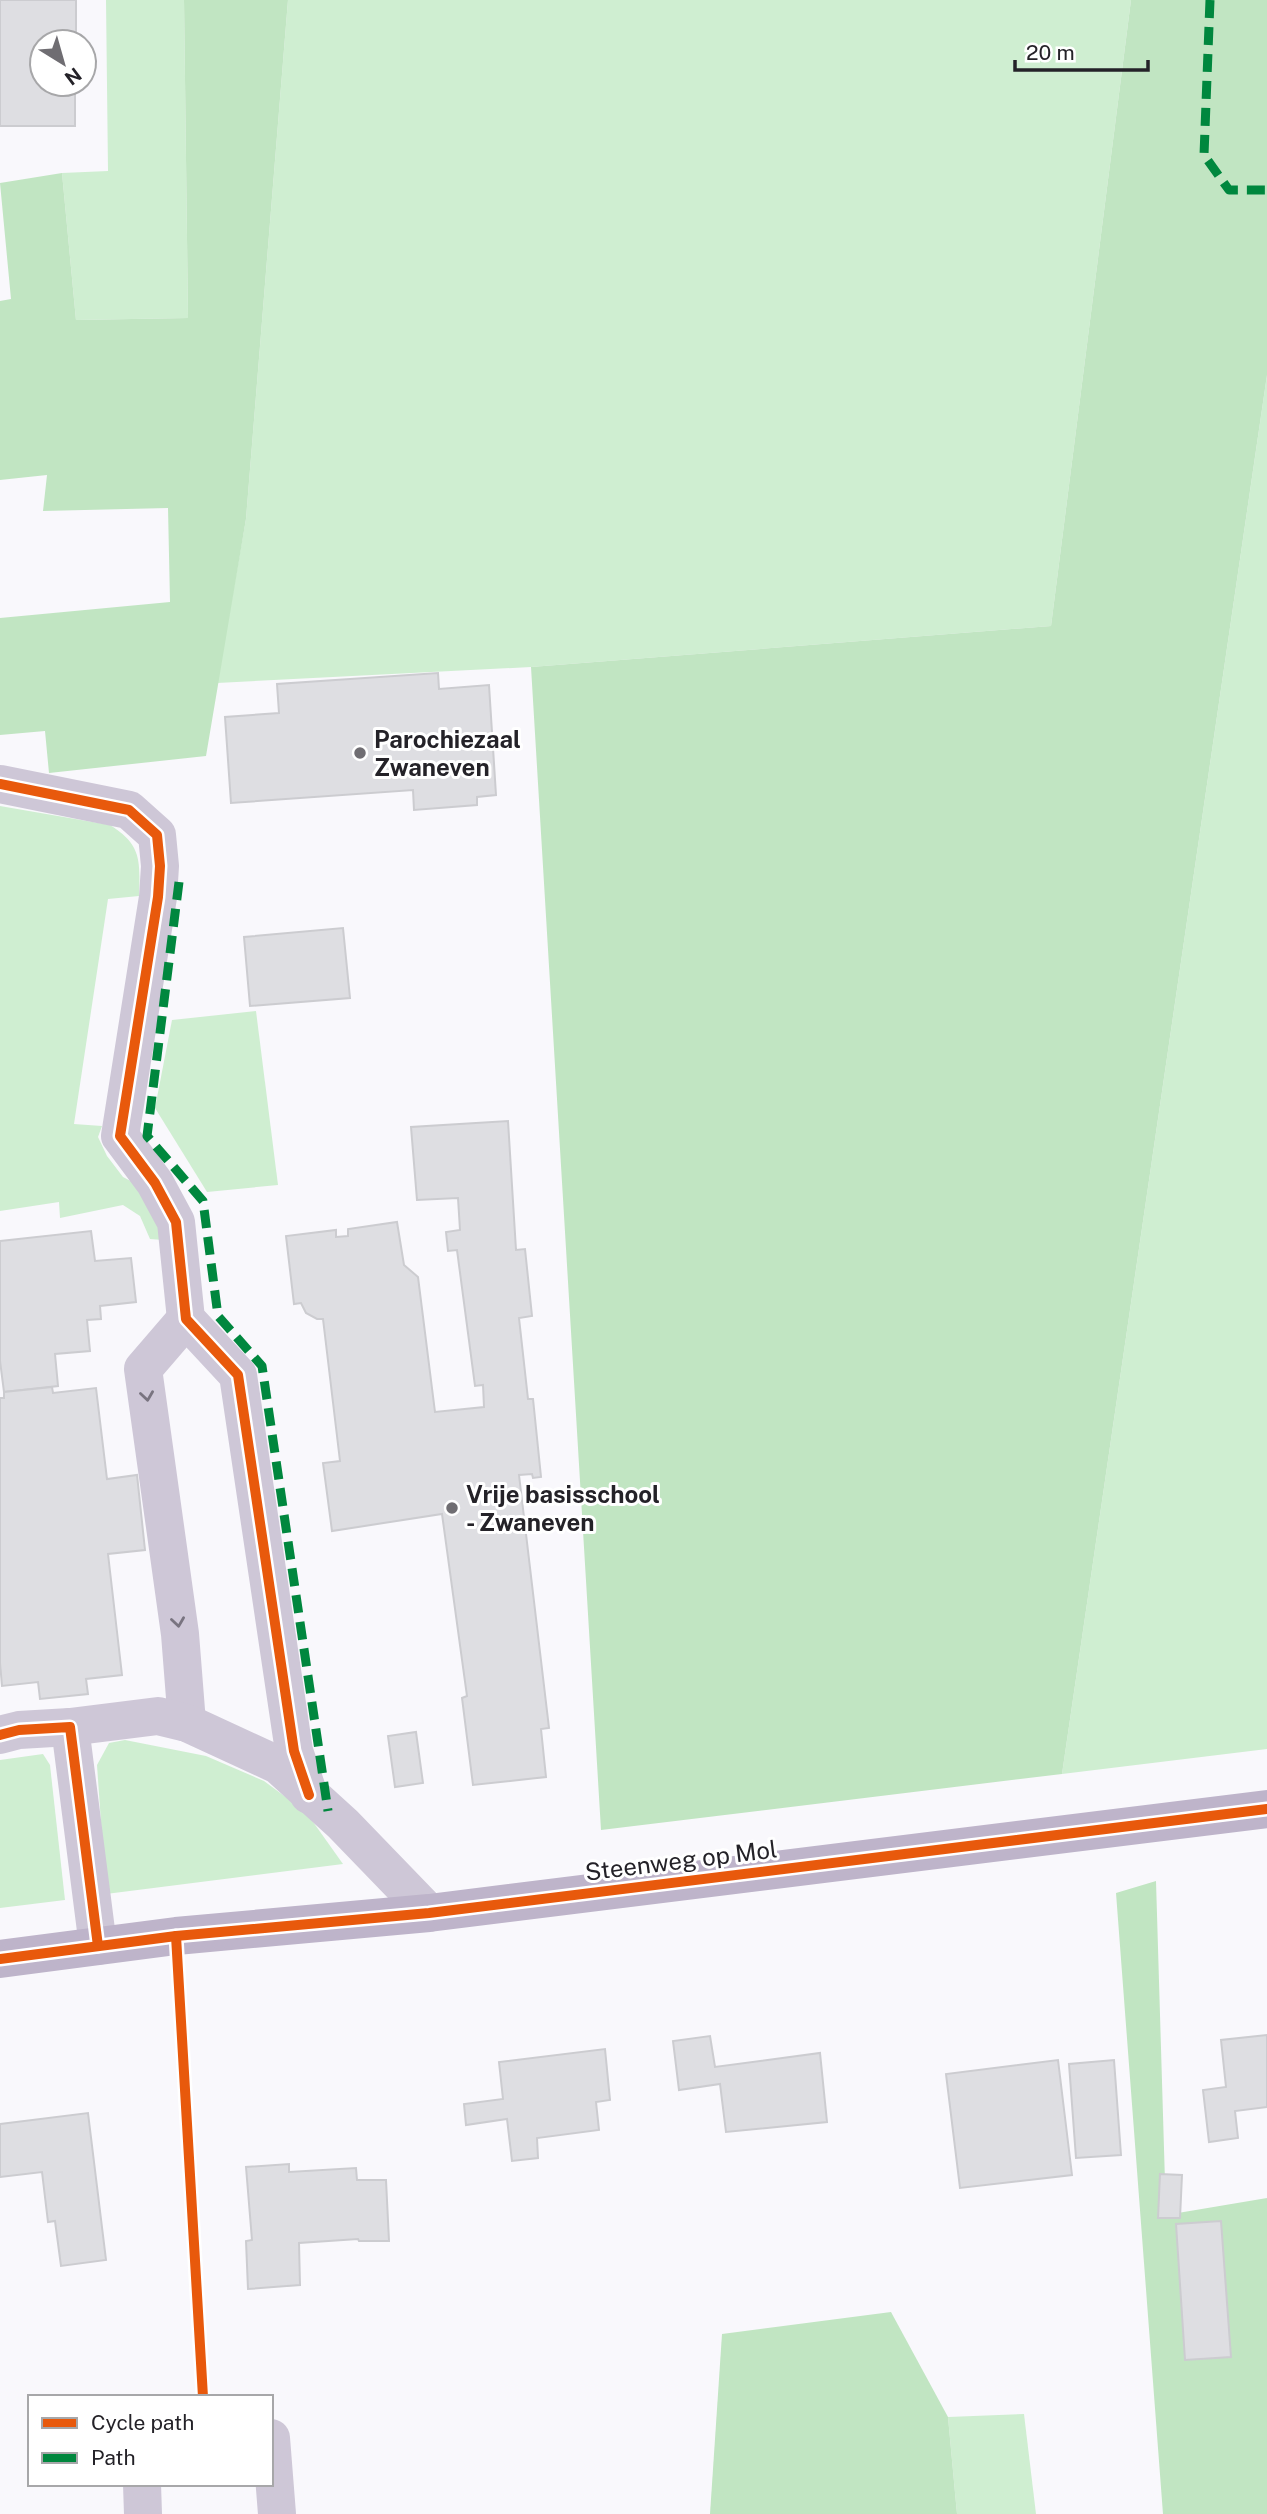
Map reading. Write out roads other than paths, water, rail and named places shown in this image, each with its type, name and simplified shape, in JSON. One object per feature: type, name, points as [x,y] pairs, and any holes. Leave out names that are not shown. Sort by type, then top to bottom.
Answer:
[{"type":"main road","name":"Steenweg op Mol","points":[[0,1959],[190,1935],[429,1913],[1267,1808]]},
{"type":"street","points":[[0,784],[129,810],[156,835],[160,866],[158,897],[120,1136],[155,1183],[176,1222],[186,1319],[238,1375],[294,1751],[309,1795]]},
{"type":"street","points":[[186,1319],[144,1369],[180,1634],[187,1723]]},
{"type":"street","points":[[0,1735],[19,1730],[70,1727],[158,1716],[187,1723],[278,1765],[343,1824],[429,1913]]},
{"type":"street","points":[[70,1727],[98,1946]]},
{"type":"street","points":[[273,2463],[277,2514]]},
{"type":"street","points":[[142,2486],[144,2514]]},
{"type":"place","name":"Parochiezaal Zwaneven","points":[[360,753]]},
{"type":"place","name":"Vrije basisschool - Zwaneven","points":[[452,1508]]}]
